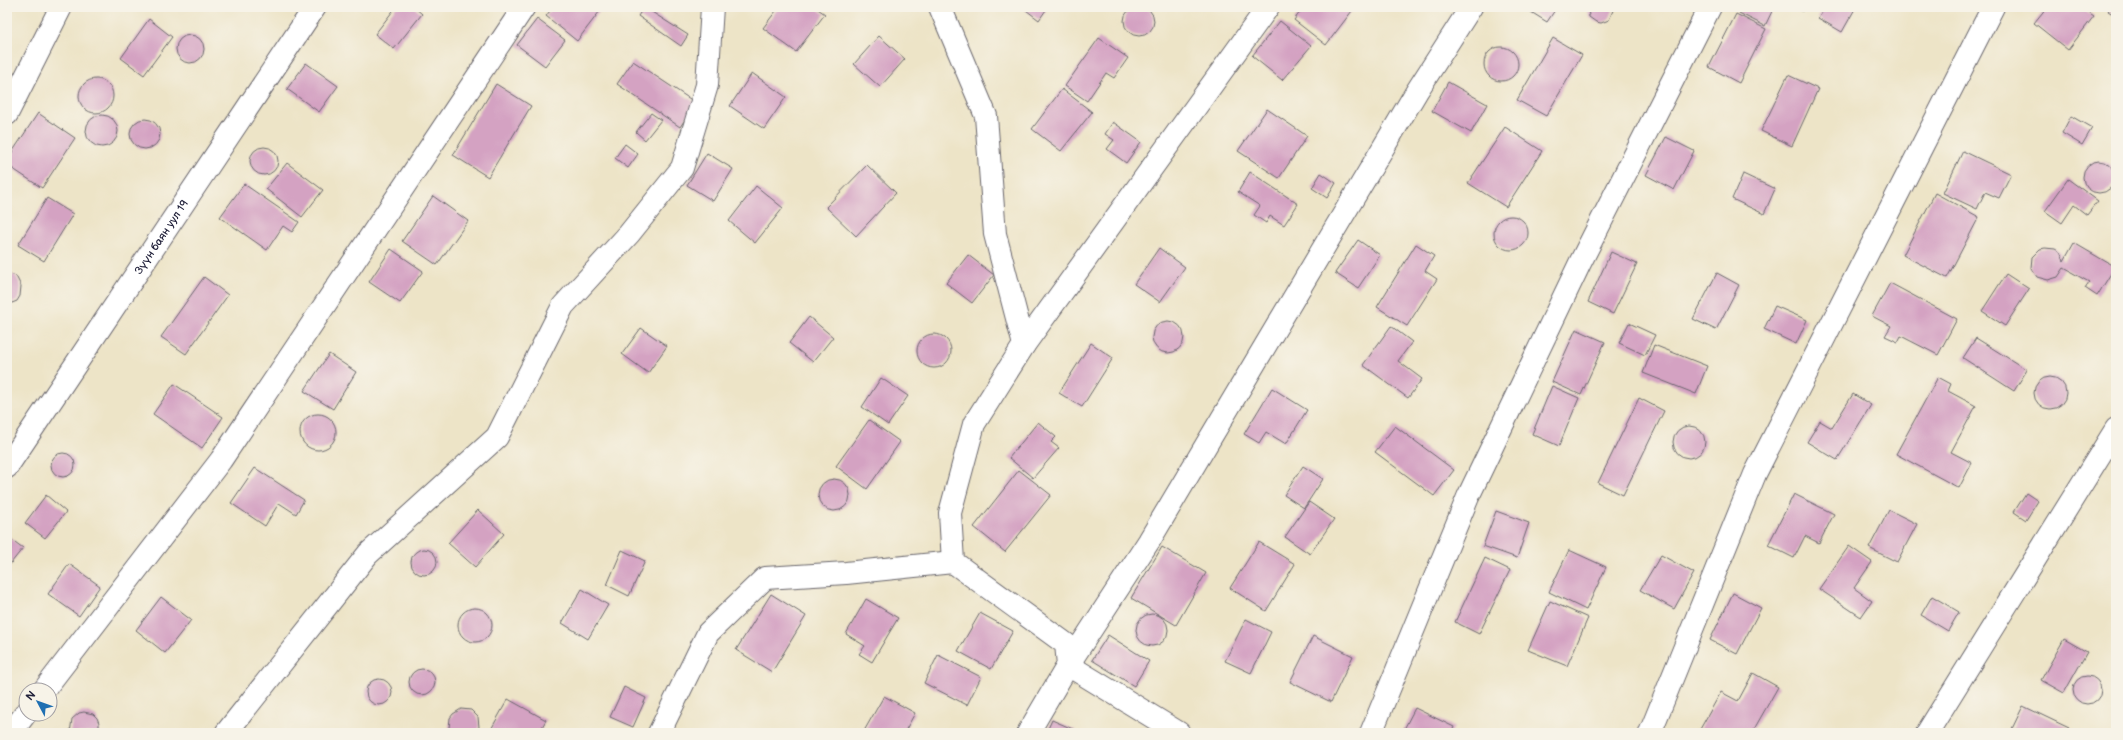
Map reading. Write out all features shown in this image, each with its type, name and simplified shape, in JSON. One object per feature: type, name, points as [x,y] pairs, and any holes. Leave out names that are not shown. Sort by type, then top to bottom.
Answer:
[{"type":"street","points":[[7,114],[61,7]]},
{"type":"street","name":"Зүүн баян уул 19","points":[[7,468],[315,7]]},
{"type":"street","points":[[50,682],[221,460],[524,7]]},
{"type":"street","points":[[226,733],[368,554],[497,437],[563,306],[629,234],[682,168],[707,86],[712,7]]},
{"type":"street","points":[[940,7],[986,116],[995,234],[1024,345]]},
{"type":"street","points":[[953,562],[950,513],[974,424],[1024,345],[1268,7]]},
{"type":"street","points":[[1028,733],[1068,665],[1149,540],[1417,91],[1471,7]]},
{"type":"street","points":[[1371,733],[1468,498],[1580,263],[1710,7]]},
{"type":"street","points":[[1650,733],[1755,474],[1994,7]]},
{"type":"street","points":[[1927,733],[2116,429]]},
{"type":"street","points":[[659,733],[708,633],[765,578],[846,573],[953,562],[1066,644],[1068,665]]},
{"type":"street","points":[[1068,665],[1179,733]]},
{"type":"street","points":[[11,733],[20,722]]},
{"type":"building","points":[[1139,6],[1150,10],[1154,21],[1150,32],[1139,36],[1128,32],[1124,21],[1128,10]]},
{"type":"building","points":[[396,7],[414,7],[422,14],[394,49],[375,34]]},
{"type":"building","points":[[553,7],[603,7],[577,41],[546,16]]},
{"type":"building","points":[[644,7],[688,35],[681,46],[638,16]]},
{"type":"building","points":[[779,7],[815,7],[825,14],[796,52],[763,28]]},
{"type":"building","points":[[1022,7],[1048,7],[1039,20]]},
{"type":"building","points":[[1304,7],[1355,7],[1326,45],[1294,20]]},
{"type":"building","points":[[1523,7],[1557,7],[1547,22]]},
{"type":"building","points":[[1588,7],[1614,8],[1609,20],[1601,23],[1596,22],[1589,17]]},
{"type":"building","points":[[1742,7],[1774,7],[1765,26],[1739,13]]},
{"type":"building","points":[[1795,7],[1814,7],[1802,11]]},
{"type":"building","points":[[1824,7],[1856,7],[1842,32],[1818,18]]},
{"type":"building","points":[[2047,7],[2081,7],[2094,16],[2068,50],[2034,23]]},
{"type":"building","points":[[2111,7],[2116,7],[2116,16],[2108,11]]},
{"type":"building","points":[[1736,14],[1766,29],[1739,83],[1709,67]]},
{"type":"building","points":[[149,19],[172,37],[144,75],[121,58]]},
{"type":"building","points":[[537,19],[565,40],[545,66],[517,45]]},
{"type":"building","points":[[1280,21],[1311,46],[1282,80],[1252,56]]},
{"type":"building","points":[[190,35],[196,36],[200,39],[203,43],[203,55],[200,59],[196,62],[190,63],[184,62],[180,59],[177,55],[176,49],[177,43],[180,39],[184,36]]},
{"type":"building","points":[[879,36],[905,59],[880,87],[854,64]]},
{"type":"building","points":[[1099,38],[1128,58],[1114,78],[1106,73],[1087,101],[1065,86]]},
{"type":"building","points":[[1553,38],[1582,55],[1546,116],[1517,100]]},
{"type":"building","points":[[1501,47],[1513,52],[1518,64],[1513,76],[1501,81],[1489,76],[1484,64],[1489,52]]},
{"type":"building","points":[[633,61],[696,103],[680,127],[617,84]]},
{"type":"building","points":[[306,63],[338,86],[319,112],[287,89]]},
{"type":"building","points":[[752,73],[786,97],[764,129],[730,106]]},
{"type":"building","points":[[1788,75],[1818,89],[1792,146],[1761,131]]},
{"type":"building","points":[[93,79],[99,79],[103,80],[110,86],[113,96],[112,103],[106,110],[99,113],[93,113],[89,112],[82,106],[79,99],[79,93],[80,89],[86,82]]},
{"type":"building","points":[[1448,82],[1487,104],[1471,133],[1432,111]]},
{"type":"building","points":[[496,84],[531,106],[488,177],[453,155]]},
{"type":"building","points":[[1062,89],[1092,112],[1061,151],[1032,129]]},
{"type":"building","points":[[1267,109],[1307,136],[1279,178],[1238,151]]},
{"type":"building","points":[[38,113],[75,138],[42,188],[7,165],[7,160]]},
{"type":"building","points":[[651,113],[661,120],[645,140],[636,132]]},
{"type":"building","points":[[99,115],[105,115],[114,119],[118,131],[114,143],[105,147],[99,147],[90,143],[86,134],[86,128],[90,119]]},
{"type":"building","points":[[2071,116],[2092,128],[2082,145],[2062,133]]},
{"type":"building","points":[[145,119],[151,120],[159,128],[159,140],[151,148],[145,149],[139,148],[131,140],[130,134],[131,128],[139,120]]},
{"type":"building","points":[[1113,122],[1141,142],[1126,163],[1107,149],[1114,140],[1105,134]]},
{"type":"building","points":[[1505,127],[1542,151],[1506,207],[1468,183]]},
{"type":"building","points":[[1666,137],[1694,151],[1674,190],[1646,175]]},
{"type":"building","points":[[625,144],[638,154],[628,168],[615,158]]},
{"type":"building","points":[[264,147],[274,151],[278,161],[274,171],[264,175],[254,171],[250,161],[254,151]]},
{"type":"building","points":[[1963,151],[2011,174],[1999,198],[1985,192],[1977,209],[1943,193]]},
{"type":"building","points":[[707,153],[733,169],[713,201],[687,185]]},
{"type":"building","points":[[2096,161],[2102,161],[2111,165],[2115,177],[2111,189],[2102,193],[2096,193],[2087,189],[2083,180],[2083,174],[2087,165]]},
{"type":"building","points":[[287,163],[323,190],[302,217],[266,189]]},
{"type":"building","points":[[867,165],[896,193],[856,236],[826,207]]},
{"type":"building","points":[[1250,172],[1298,204],[1284,225],[1270,216],[1266,223],[1254,215],[1260,206],[1238,192]]},
{"type":"building","points":[[1321,173],[1336,183],[1327,198],[1312,188]]},
{"type":"building","points":[[1743,174],[1775,189],[1764,214],[1732,199]]},
{"type":"building","points":[[2068,179],[2098,201],[2087,215],[2074,205],[2062,223],[2045,211]]},
{"type":"building","points":[[244,184],[299,222],[292,232],[283,226],[267,250],[220,217]]},
{"type":"building","points":[[756,186],[783,208],[755,243],[729,221]]},
{"type":"building","points":[[1935,193],[1979,217],[1947,278],[1903,255]]},
{"type":"building","points":[[433,196],[468,221],[437,265],[402,241]]},
{"type":"building","points":[[47,198],[73,214],[44,261],[18,245]]},
{"type":"building","points":[[1511,216],[1523,221],[1528,233],[1523,245],[1511,250],[1499,245],[1494,233],[1499,221]]},
{"type":"building","points":[[1358,240],[1380,255],[1358,288],[1335,273]]},
{"type":"building","points":[[2074,243],[2115,267],[2097,296],[2085,288],[2089,282],[2064,268],[2058,277],[2048,280],[2037,277],[2031,268],[2032,257],[2040,249],[2055,249],[2060,252],[2064,261]]},
{"type":"building","points":[[1416,244],[1434,256],[1425,271],[1437,279],[1407,326],[1377,307]]},
{"type":"building","points":[[1159,248],[1185,267],[1160,302],[1134,284]]},
{"type":"building","points":[[391,249],[423,271],[400,303],[369,282]]},
{"type":"building","points":[[1611,252],[1637,264],[1613,314],[1588,302]]},
{"type":"building","points":[[968,255],[994,275],[972,303],[946,283]]},
{"type":"building","points":[[7,273],[16,276],[21,286],[20,296],[17,301],[7,305]]},
{"type":"building","points":[[1717,273],[1739,285],[1716,330],[1693,319]]},
{"type":"building","points":[[2006,274],[2029,289],[2005,326],[1982,311]]},
{"type":"building","points":[[204,277],[228,295],[186,354],[161,337]]},
{"type":"building","points":[[1890,283],[1957,319],[1938,355],[1901,336],[1898,342],[1885,336],[1891,326],[1872,316]]},
{"type":"building","points":[[1775,306],[1807,320],[1796,344],[1764,329]]},
{"type":"building","points":[[809,317],[833,337],[813,362],[789,343]]},
{"type":"building","points":[[1165,321],[1171,321],[1180,325],[1184,337],[1180,349],[1171,353],[1165,353],[1156,349],[1152,340],[1152,334],[1156,325]]},
{"type":"building","points":[[1629,323],[1655,335],[1645,355],[1619,343]]},
{"type":"building","points":[[1391,326],[1412,342],[1398,361],[1422,379],[1408,398],[1363,365]]},
{"type":"building","points":[[641,328],[667,346],[648,373],[622,354]]},
{"type":"building","points":[[1576,329],[1605,342],[1581,395],[1552,382]]},
{"type":"building","points":[[934,334],[946,339],[951,351],[946,363],[934,368],[922,363],[917,351],[922,339]]},
{"type":"building","points":[[1976,338],[2027,370],[2014,391],[1963,358]]},
{"type":"building","points":[[1091,343],[1113,358],[1082,407],[1059,393]]},
{"type":"building","points":[[1654,345],[1707,366],[1696,394],[1643,373]]},
{"type":"building","points":[[329,354],[356,372],[333,409],[304,391]]},
{"type":"building","points":[[1938,377],[1951,384],[1948,391],[1976,406],[1951,452],[1972,463],[1959,488],[1896,454]]},
{"type":"building","points":[[2050,377],[2056,378],[2063,384],[2066,393],[2065,399],[2059,406],[2050,409],[2044,408],[2037,402],[2034,393],[2035,387],[2041,380]]},
{"type":"building","points":[[881,378],[908,396],[888,425],[862,407]]},
{"type":"building","points":[[174,384],[223,417],[202,448],[153,414]]},
{"type":"building","points":[[1552,386],[1579,398],[1559,446],[1532,434]]},
{"type":"building","points":[[1272,388],[1307,410],[1286,444],[1266,432],[1259,443],[1244,434]]},
{"type":"building","points":[[1853,394],[1871,405],[1837,460],[1807,442],[1820,421],[1832,428]]},
{"type":"building","points":[[1639,398],[1664,411],[1623,495],[1598,483]]},
{"type":"building","points":[[318,414],[331,419],[336,432],[331,445],[318,450],[305,445],[300,432],[305,419]]},
{"type":"building","points":[[869,420],[900,442],[867,489],[836,466]]},
{"type":"building","points":[[1038,422],[1056,437],[1051,442],[1059,448],[1033,478],[1009,458]]},
{"type":"building","points":[[1395,426],[1454,470],[1434,496],[1375,452]]},
{"type":"building","points":[[1686,426],[1692,426],[1702,433],[1705,442],[1704,448],[1698,455],[1692,458],[1686,458],[1676,451],[1673,445],[1673,439],[1680,429]]},
{"type":"building","points":[[63,453],[68,454],[74,460],[74,470],[68,476],[63,477],[58,476],[52,470],[51,465],[52,460],[58,454]]},
{"type":"building","points":[[1303,466],[1323,479],[1304,508],[1284,495]]},
{"type":"building","points":[[255,468],[304,500],[296,514],[279,503],[265,526],[231,503]]},
{"type":"building","points":[[1019,470],[1051,495],[1005,552],[974,527]]},
{"type":"building","points":[[831,479],[837,479],[847,486],[850,495],[849,501],[843,508],[837,511],[831,511],[821,504],[818,498],[818,492],[825,482]]},
{"type":"building","points":[[2026,493],[2038,501],[2026,520],[2014,512]]},
{"type":"building","points":[[1794,494],[1834,514],[1819,543],[1805,536],[1794,558],[1768,545]]},
{"type":"building","points":[[46,495],[66,512],[45,538],[25,523]]},
{"type":"building","points":[[1309,502],[1334,519],[1310,554],[1285,537]]},
{"type":"building","points":[[478,510],[504,534],[475,567],[448,543]]},
{"type":"building","points":[[1889,510],[1917,524],[1897,562],[1869,548]]},
{"type":"building","points":[[1496,511],[1529,523],[1517,558],[1483,546]]},
{"type":"building","points":[[7,536],[23,548],[7,568]]},
{"type":"building","points":[[1259,542],[1295,564],[1266,611],[1230,588]]},
{"type":"building","points":[[1849,546],[1872,562],[1854,588],[1872,601],[1861,617],[1819,589]]},
{"type":"building","points":[[1162,547],[1206,573],[1176,625],[1131,598]]},
{"type":"building","points":[[424,549],[433,553],[437,562],[433,571],[424,575],[415,571],[411,562],[415,553]]},
{"type":"building","points":[[622,550],[645,561],[629,596],[607,585]]},
{"type":"building","points":[[1569,550],[1606,567],[1586,610],[1549,592]]},
{"type":"building","points":[[1661,555],[1694,573],[1674,609],[1640,590]]},
{"type":"building","points":[[1485,558],[1510,570],[1479,634],[1455,622]]},
{"type":"building","points":[[69,564],[100,586],[79,616],[48,594]]},
{"type":"building","points":[[582,589],[608,605],[588,639],[562,623]]},
{"type":"building","points":[[1733,593],[1761,608],[1737,654],[1710,640]]},
{"type":"building","points":[[771,594],[806,616],[772,672],[736,650]]},
{"type":"building","points":[[1932,596],[1959,612],[1948,631],[1921,615]]},
{"type":"building","points":[[161,597],[191,620],[165,653],[136,630]]},
{"type":"building","points":[[866,599],[898,618],[872,662],[859,654],[865,646],[846,634]]},
{"type":"building","points":[[1550,601],[1588,618],[1567,666],[1528,650]]},
{"type":"building","points":[[475,608],[487,613],[492,625],[487,637],[475,642],[463,637],[458,625],[463,613]]},
{"type":"building","points":[[980,613],[1013,631],[991,669],[958,651]]},
{"type":"building","points":[[1152,614],[1163,619],[1168,630],[1163,641],[1152,646],[1141,641],[1136,630],[1141,619]]},
{"type":"building","points":[[1246,619],[1271,632],[1251,673],[1225,661]]},
{"type":"building","points":[[1108,635],[1149,661],[1134,686],[1092,660]]},
{"type":"building","points":[[1313,636],[1353,656],[1331,702],[1290,682]]},
{"type":"building","points":[[2064,639],[2087,652],[2064,693],[2041,680]]},
{"type":"building","points":[[938,655],[981,677],[967,705],[924,683]]},
{"type":"building","points":[[422,669],[431,673],[435,682],[431,691],[422,695],[413,691],[409,682],[413,673]]},
{"type":"building","points":[[1753,673],[1778,687],[1753,731],[1756,733],[1702,733],[1699,731],[1721,692],[1738,701]]},
{"type":"building","points":[[2087,676],[2097,680],[2101,690],[2097,700],[2087,704],[2077,700],[2073,690],[2077,680]]},
{"type":"building","points":[[379,679],[388,683],[392,692],[388,701],[379,705],[370,701],[366,692],[370,683]]},
{"type":"building","points":[[624,687],[646,698],[633,727],[610,717]]},
{"type":"building","points":[[884,696],[915,713],[904,733],[867,733],[864,731]]},
{"type":"building","points":[[508,699],[546,720],[539,733],[489,733]]},
{"type":"building","points":[[2023,706],[2069,728],[2066,733],[2010,733]]},
{"type":"building","points":[[1415,708],[1454,727],[1451,733],[1402,733]]},
{"type":"building","points":[[461,709],[471,710],[478,717],[479,727],[476,733],[451,732],[449,728],[450,718]]},
{"type":"building","points":[[84,712],[93,714],[97,718],[99,723],[99,733],[70,733],[72,719],[79,713]]},
{"type":"building","points":[[1052,720],[1075,730],[1074,733],[1046,733]]}]
